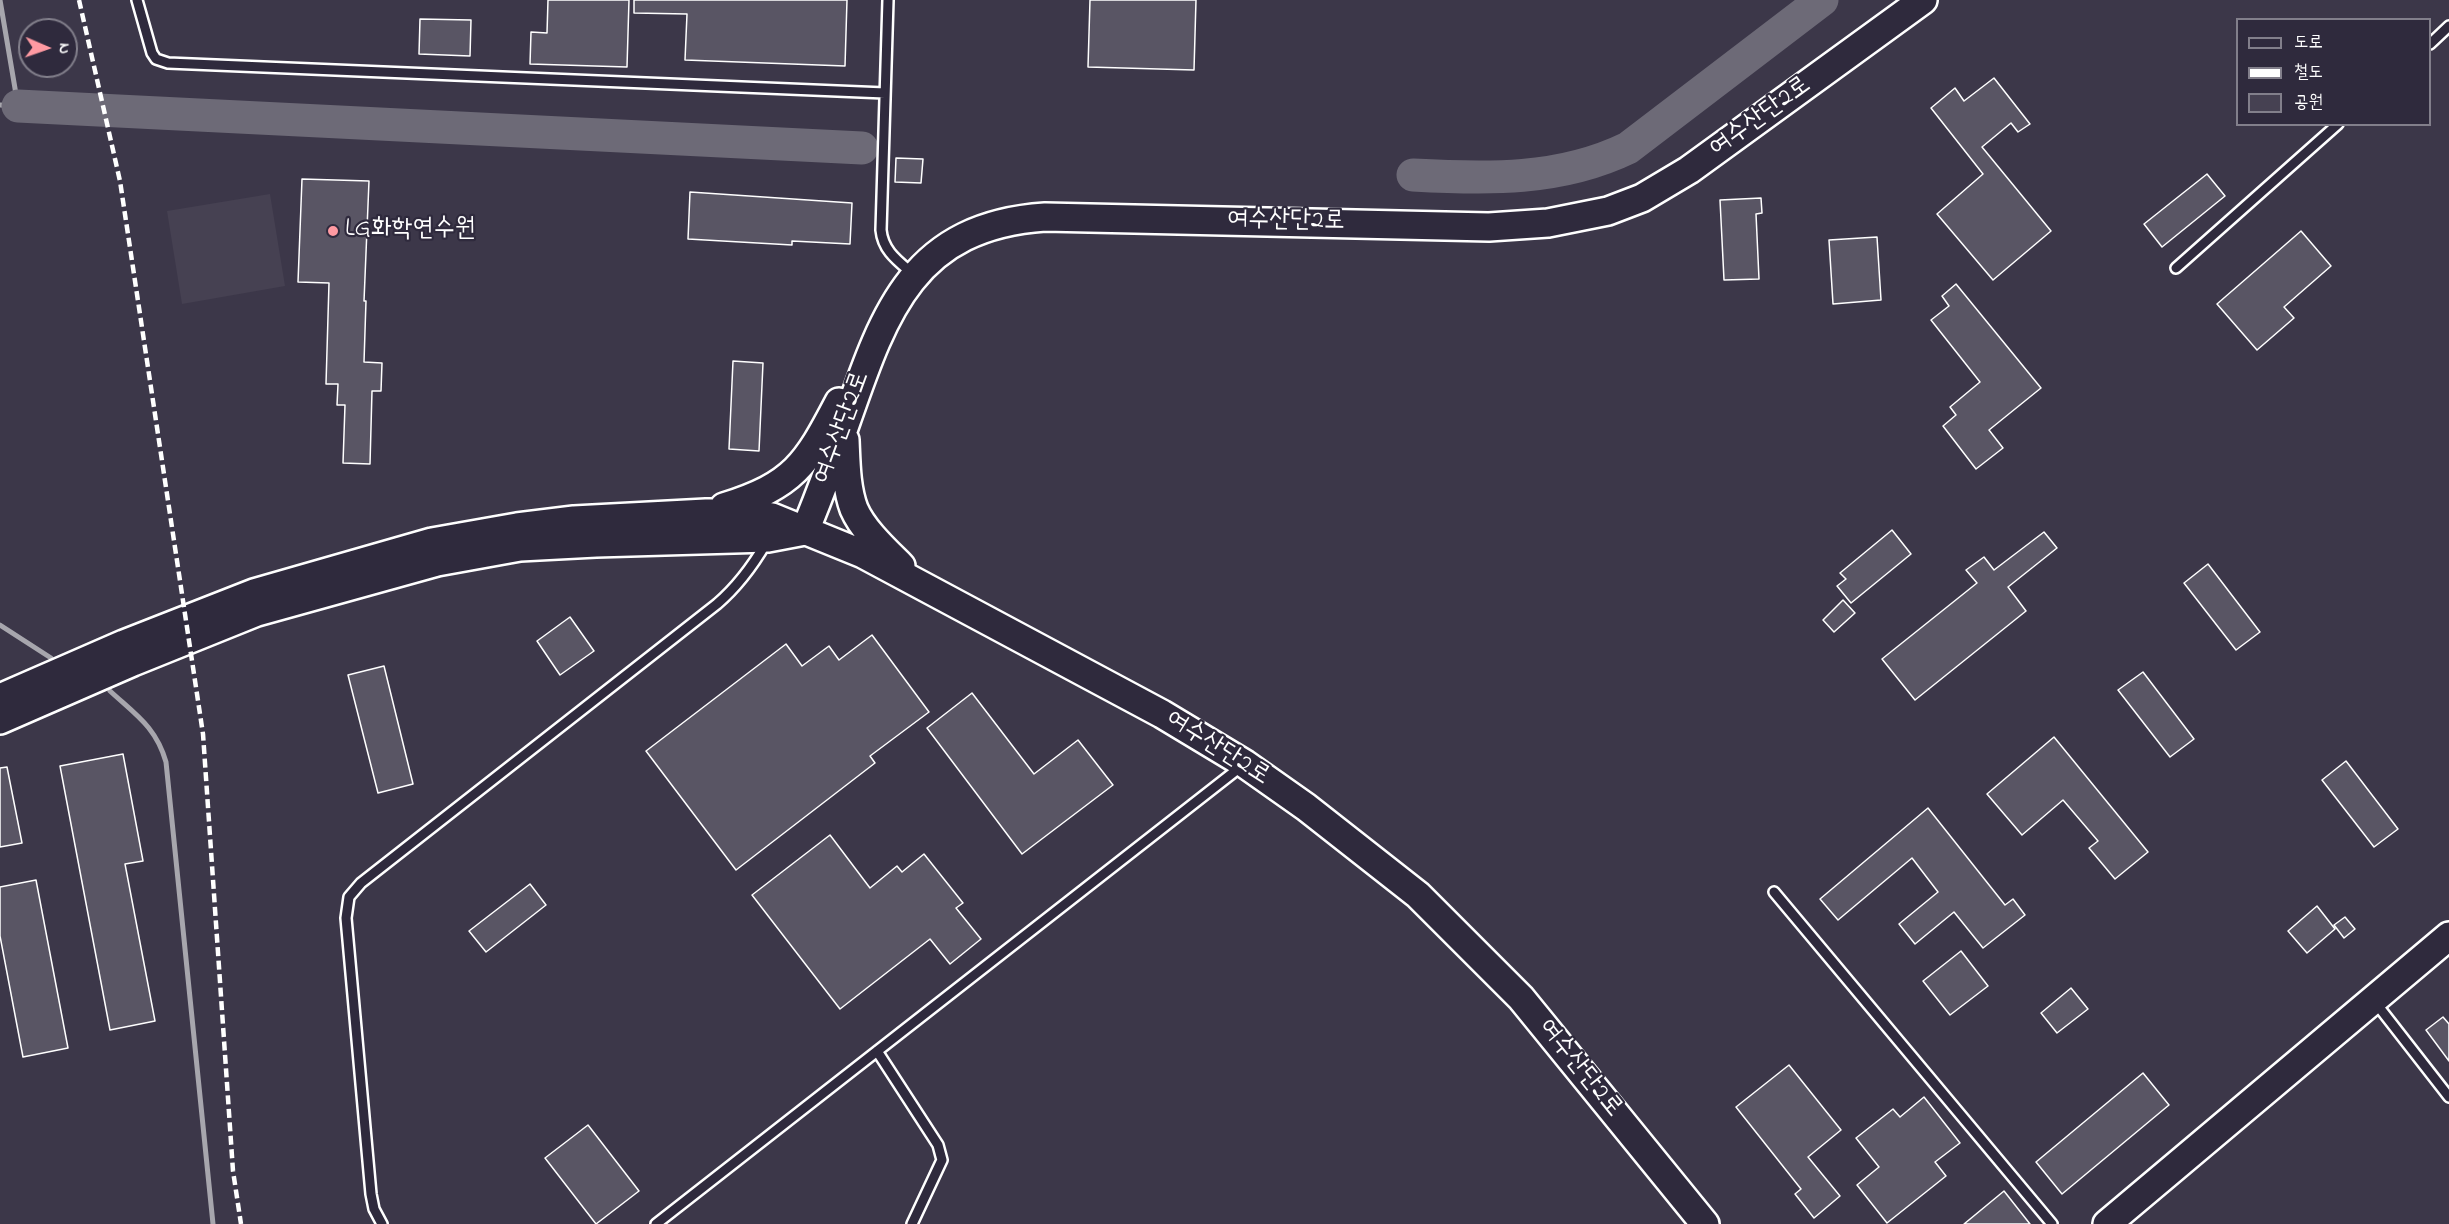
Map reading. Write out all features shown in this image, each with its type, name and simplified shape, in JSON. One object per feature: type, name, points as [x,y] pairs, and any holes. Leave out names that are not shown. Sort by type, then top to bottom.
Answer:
[{"type":"street","name":"여수산단2로","points":[[1705,1224],[1521,998],[1461,935],[1380,863],[1245,764],[1162,714],[835,541],[805,531],[867,362],[890,310],[915,275],[948,247],[984,227],[1024,218],[1057,217],[1489,227],[1548,223],[1608,211],[1642,198],[1689,170],[1923,0]]},
{"type":"street","points":[[706,513],[765,492],[794,472],[815,447],[851,381],[867,362]]},
{"type":"street","points":[[844,429],[847,473],[855,509],[877,540],[922,586]]},
{"type":"street","points":[[0,698],[124,644],[254,592],[432,542],[517,527],[562,522],[706,513],[750,513],[772,516],[805,531]]},
{"type":"street","points":[[0,720],[257,612],[437,562],[520,547],[768,538],[805,531]]},
{"type":"street","points":[[2107,1224],[2449,936]]},
{"type":"lane","points":[[137,0],[152,53],[156,59],[168,63],[885,93]]},
{"type":"lane","points":[[888,0],[882,240],[893,258],[915,275]]},
{"type":"lane","points":[[2431,43],[2449,26]]},
{"type":"lane","points":[[2176,268],[2336,126]]},
{"type":"lane","points":[[382,1224],[374,1209],[371,1194],[346,918],[349,897],[370,876],[737,587],[768,538]]},
{"type":"lane","points":[[656,1224],[1245,764]]},
{"type":"lane","points":[[1774,892],[2052,1224]]},
{"type":"lane","points":[[2374,1000],[2449,1097]]},
{"type":"lane","points":[[877,1052],[938,1145],[942,1155],[940,1166],[912,1224]]},
{"type":"shaded area","points":[[0,0],[2449,0],[2449,1224],[0,1224]]},
{"type":"green space","points":[[270,194],[285,286],[182,304],[167,211]]},
{"type":"building","points":[[548,0],[629,0],[627,67],[530,64],[531,32],[547,33]]},
{"type":"building","points":[[634,0],[847,0],[845,66],[685,60],[687,14],[634,13]]},
{"type":"building","points":[[1090,0],[1196,0],[1194,70],[1088,67]]},
{"type":"building","points":[[420,19],[471,20],[470,56],[419,54]]},
{"type":"building","points":[[1994,78],[2030,124],[2018,132],[2011,123],[1982,147],[2051,231],[1993,280],[1937,214],[1983,174],[1931,108],[1955,88],[1964,101]]},
{"type":"building","points":[[896,158],[923,159],[921,183],[895,182]]},
{"type":"building","points":[[2207,174],[2225,196],[2162,247],[2144,224]]},
{"type":"building","points":[[302,179],[369,181],[364,362],[382,363],[381,391],[372,391],[370,464],[343,463],[345,405],[337,405],[338,384],[326,384],[329,283],[298,282]]},
{"type":"building","points":[[690,192],[852,203],[850,244],[792,241],[792,245],[688,239]]},
{"type":"building","points":[[1761,198],[1762,213],[1756,214],[1759,279],[1724,280],[1720,200]]},
{"type":"building","points":[[2301,231],[2331,266],[2284,307],[2294,318],[2257,350],[2217,304]]},
{"type":"building","points":[[1877,237],[1881,300],[1833,304],[1829,240]]},
{"type":"building","points":[[1956,284],[2041,388],[1989,430],[2003,448],[1976,469],[1943,426],[1956,415],[1950,407],[1980,382],[1931,320],[1949,306],[1942,296]]},
{"type":"building","points":[[733,361],[763,363],[759,451],[729,449]]},
{"type":"building","points":[[1892,530],[1911,554],[1851,603],[1837,586],[1846,579],[1840,573]]},
{"type":"building","points":[[2044,532],[2057,548],[2008,587],[2026,611],[1915,700],[1882,659],[1977,583],[1966,570],[1984,557],[1994,570]]},
{"type":"building","points":[[2208,564],[2260,632],[2236,650],[2184,583]]},
{"type":"building","points":[[1843,600],[1855,613],[1834,632],[1823,620]]},
{"type":"building","points":[[570,617],[594,651],[560,675],[537,641]]},
{"type":"building","points":[[872,635],[929,712],[870,756],[875,763],[736,870],[646,751],[786,644],[802,666],[829,646],[839,660]]},
{"type":"building","points":[[384,666],[413,784],[378,793],[348,675]]},
{"type":"building","points":[[2143,672],[2194,739],[2170,757],[2118,690]]},
{"type":"building","points":[[972,693],[1034,774],[1078,740],[1113,785],[1022,854],[927,728]]},
{"type":"building","points":[[2054,737],[2148,852],[2115,879],[2089,848],[2098,841],[2063,800],[2022,835],[1987,794]]},
{"type":"building","points":[[123,754],[143,861],[125,864],[155,1021],[110,1030],[60,766]]},
{"type":"building","points":[[2346,761],[2398,829],[2374,847],[2322,780]]},
{"type":"building","points":[[7,767],[22,843],[0,847],[0,768]]},
{"type":"building","points":[[1928,808],[2005,905],[2013,899],[2025,915],[1983,948],[1954,912],[1915,944],[1899,924],[1938,892],[1912,858],[1838,920],[1820,899]]},
{"type":"building","points":[[830,835],[870,888],[897,866],[902,872],[924,854],[963,903],[956,908],[981,939],[950,964],[930,939],[840,1009],[752,895]]},
{"type":"building","points":[[36,880],[68,1048],[23,1057],[0,936],[0,887]]},
{"type":"building","points":[[530,884],[546,905],[486,952],[469,931]]},
{"type":"building","points":[[2317,906],[2335,929],[2307,953],[2288,931]]},
{"type":"building","points":[[2345,917],[2355,929],[2344,938],[2334,925]]},
{"type":"building","points":[[1961,951],[1988,986],[1950,1015],[1923,981]]},
{"type":"building","points":[[2071,988],[2088,1009],[2057,1033],[2041,1013]]},
{"type":"building","points":[[2443,1017],[2449,1024],[2449,1061],[2426,1030]]},
{"type":"building","points":[[1789,1065],[1841,1130],[1808,1157],[1840,1196],[1814,1218],[1795,1194],[1801,1189],[1736,1107]]},
{"type":"building","points":[[2143,1073],[2169,1105],[2062,1194],[2036,1162]]},
{"type":"building","points":[[1924,1097],[1960,1143],[1935,1162],[1946,1176],[1887,1223],[1857,1185],[1879,1167],[1856,1138],[1893,1109],[1900,1117]]},
{"type":"building","points":[[588,1125],[639,1191],[596,1224],[545,1158]]},
{"type":"building","points":[[2004,1191],[2030,1224],[1964,1224]]},
{"type":"waterway","points":[[0,0],[18,106],[0,105]]},
{"type":"waterway","points":[[1413,175],[1496,177],[1550,172],[1576,167],[1628,148],[1822,0]]},
{"type":"waterway","points":[[18,106],[862,148]]},
{"type":"waterway","points":[[0,625],[51,658]]},
{"type":"waterway","points":[[110,691],[151,730],[166,762],[213,1224]]},
{"type":"railway","points":[[79,0],[120,181],[203,734],[233,1171],[241,1224]]},
{"type":"place","name":"LG화학연수원","points":[[333,231]]}]
